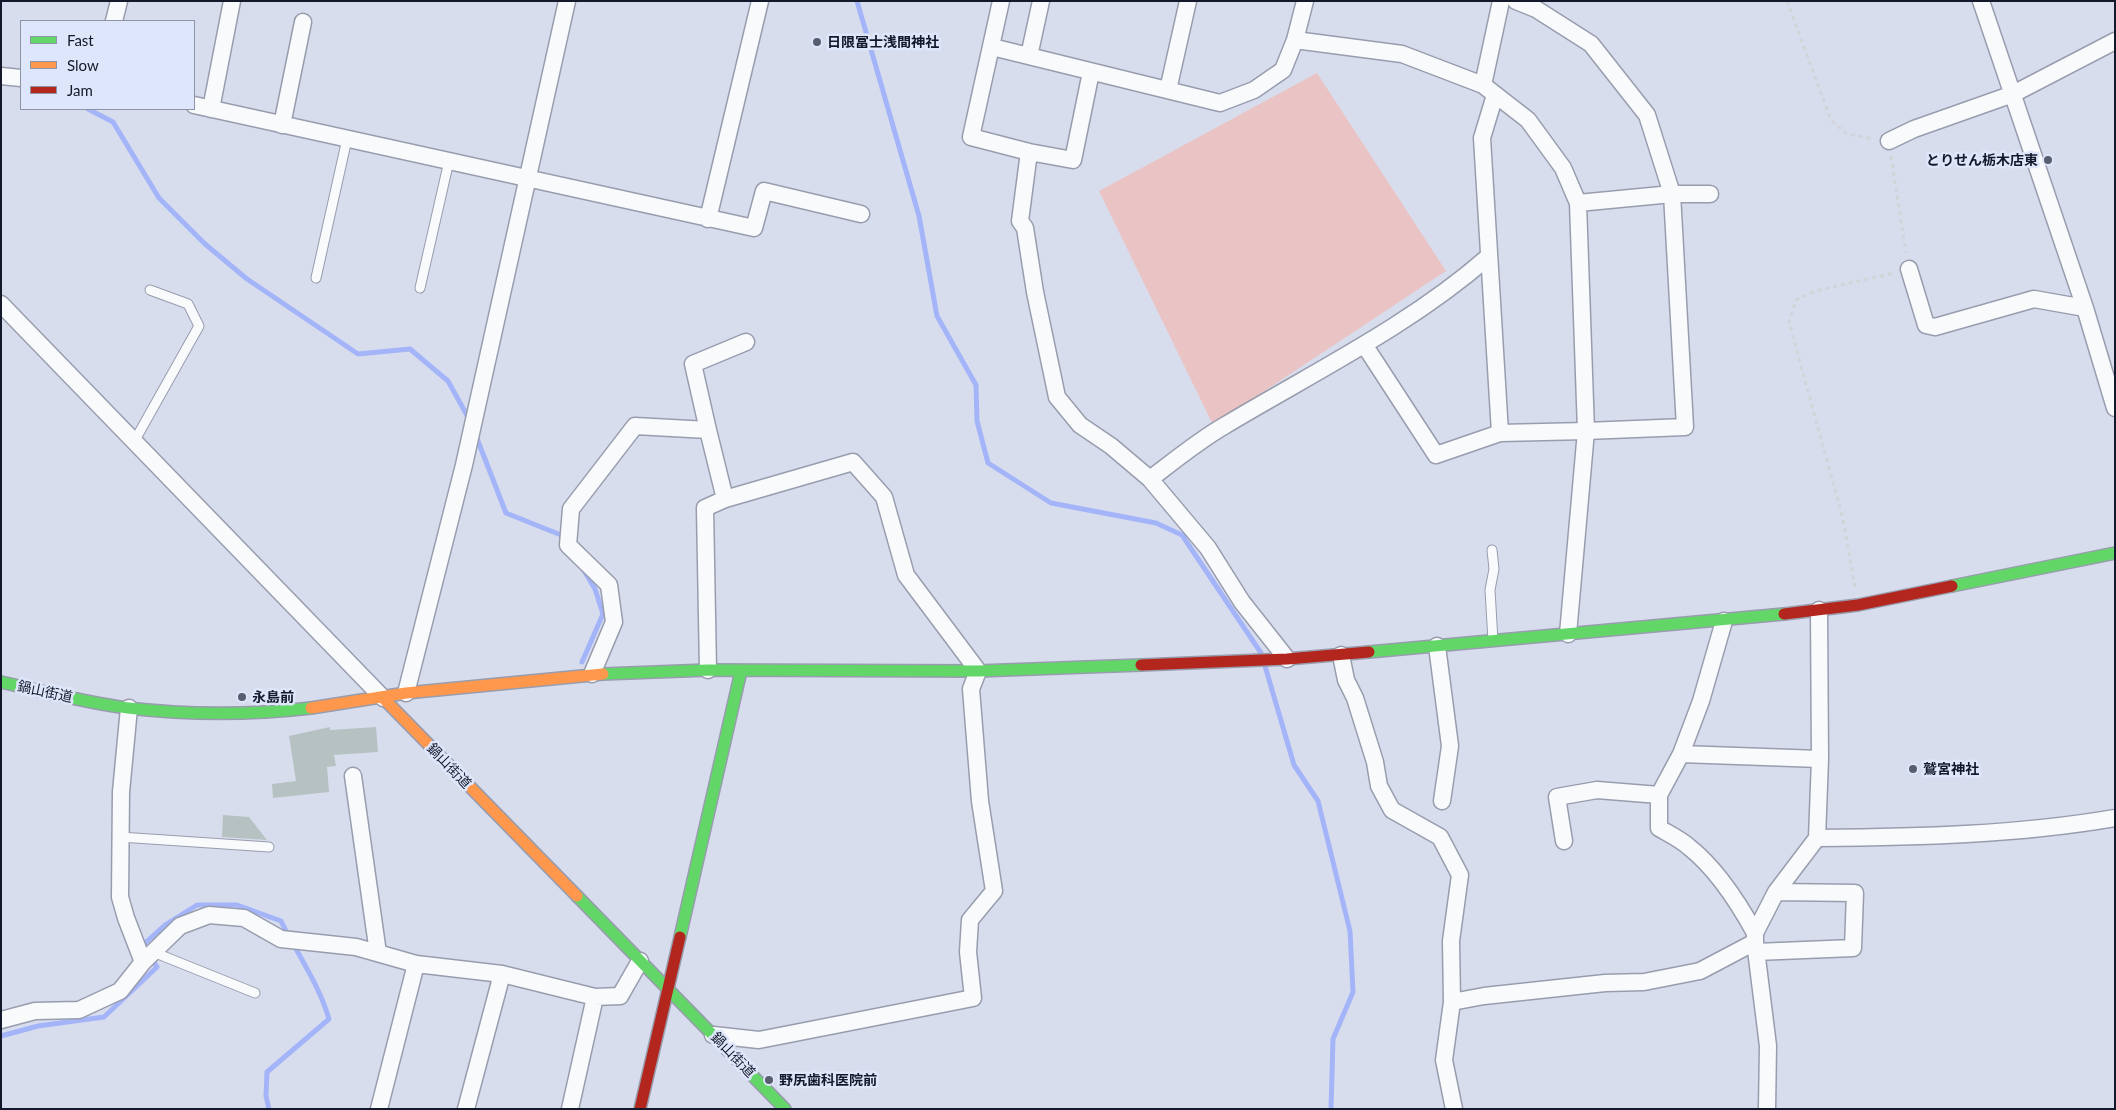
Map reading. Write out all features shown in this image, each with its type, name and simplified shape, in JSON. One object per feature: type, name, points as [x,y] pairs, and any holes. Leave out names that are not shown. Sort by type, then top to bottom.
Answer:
[{"type":"street","points":[[114,20],[119,1]]},
{"type":"street","points":[[211,109],[232,1]]},
{"type":"street","points":[[406,693],[464,465],[567,1]]},
{"type":"street","points":[[708,219],[760,1]]},
{"type":"street","points":[[1001,1],[971,137],[1028,152],[1073,160],[1091,72]]},
{"type":"street","points":[[1029,56],[1041,1]]},
{"type":"street","points":[[1168,90],[1188,1]]},
{"type":"street","points":[[992,47],[1220,103],[1254,90],[1283,70],[1295,40],[1305,1]]},
{"type":"street","points":[[1500,433],[1482,138],[1501,1]]},
{"type":"street","points":[[1365,346],[1436,455],[1500,433],[1685,427],[1672,194],[1647,115],[1591,44],[1536,9],[1516,1]]},
{"type":"street","points":[[1980,1],[2086,308],[2115,408]]},
{"type":"street","points":[[282,125],[303,22]]},
{"type":"street","points":[[1295,40],[1402,54],[1489,90],[1528,120],[1562,168],[1578,203],[1586,431],[1568,634]]},
{"type":"street","points":[[1889,142],[1914,129],[2013,94],[2115,41]]},
{"type":"street","points":[[1,76],[20,78]]},
{"type":"street","points":[[195,105],[754,228],[764,191],[861,214]]},
{"type":"street","points":[[1028,152],[1020,221],[1025,228],[1035,292],[1057,397],[1080,425],[1111,446],[1150,478],[1208,548],[1242,602],[1287,659]]},
{"type":"street","points":[[1578,203],[1672,194],[1710,194]]},
{"type":"street","points":[[1150,478],[1222,427],[1365,346],[1458,284],[1488,257]]},
{"type":"street","points":[[1909,269],[1926,325],[1935,327],[2034,299],[2086,308]]},
{"type":"street","points":[[1,304],[135,440],[383,698],[406,693],[592,674],[708,670],[978,671],[1287,659],[1341,655],[1724,621],[1858,605],[2115,553]]},
{"type":"street","points":[[725,499],[693,364],[746,342]]},
{"type":"street","points":[[592,674],[614,622],[609,585],[568,545],[572,509],[635,426],[708,430]]},
{"type":"street","points":[[708,670],[705,508],[725,499],[853,462],[884,496],[906,576],[978,671]]},
{"type":"street","points":[[1756,942],[1776,892],[1817,838],[1820,759],[1818,610]]},
{"type":"street","points":[[1724,621],[1701,701],[1681,754],[1659,795],[1659,828],[1690,847],[1716,875],[1738,904],[1756,942],[1768,1046],[1767,1109]]},
{"type":"street","points":[[1437,646],[1450,746],[1442,801]]},
{"type":"street","points":[[1341,655],[1346,680],[1355,698],[1375,762],[1380,786],[1392,810],[1440,837],[1460,875],[1451,941],[1452,1002],[1444,1060],[1454,1109]]},
{"type":"street","points":[[640,1109],[741,671]]},
{"type":"street","points":[[713,1035],[759,1040],[973,998],[968,952],[970,920],[994,891],[980,801],[971,689],[978,671]]},
{"type":"street","name":"鍋山街道","points":[[1,682],[129,708],[240,712],[296,709],[383,698],[785,1109]]},
{"type":"street","points":[[129,708],[120,837],[120,897],[126,918],[148,957]]},
{"type":"street","points":[[1681,754],[1820,759]]},
{"type":"street","points":[[353,776],[378,953]]},
{"type":"street","points":[[1564,841],[1557,797],[1597,790],[1659,795]]},
{"type":"street","points":[[1817,838],[1926,837],[2072,826],[2115,818]]},
{"type":"street","points":[[1452,1002],[1502,994],[1606,983],[1644,982],[1700,971],[1756,942],[1853,948],[1854,893],[1776,892]]},
{"type":"street","points":[[1,1020],[34,1011],[79,1010],[120,991],[148,957],[180,926],[209,915],[244,918],[281,939],[356,947],[416,964],[502,974],[595,997],[620,996],[640,961]]},
{"type":"street","points":[[379,1109],[416,964]]},
{"type":"street","points":[[466,1109],[502,974]]},
{"type":"street","points":[[570,1109],[595,997]]},
{"type":"lane","points":[[316,278],[347,139]]},
{"type":"lane","points":[[420,288],[449,162]]},
{"type":"lane","points":[[135,440],[199,326],[188,304],[150,290]]},
{"type":"lane","points":[[1492,550],[1494,569],[1490,590],[1493,641]]},
{"type":"lane","points":[[120,837],[268,847]]},
{"type":"lane","points":[[148,957],[255,994]]},
{"type":"path","points":[[1787,1],[1831,120],[1847,134],[1889,142],[1909,269],[1815,290],[1796,300],[1789,322],[1843,519],[1858,605]]},
{"type":"shaded area","points":[[1317,73],[1446,271],[1213,425],[1099,191]]},
{"type":"building","points":[[330,727],[330,730],[376,727],[378,752],[334,755],[336,766],[327,767],[329,792],[273,798],[272,784],[296,781],[289,736]]},
{"type":"building","points":[[223,815],[249,817],[267,840],[222,837]]},
{"type":"waterway","points":[[857,1],[919,216],[937,316],[976,385],[977,421],[988,463],[1051,503],[1156,523],[1182,535],[1261,653]]},
{"type":"waterway","points":[[90,110],[113,122],[159,198],[205,244],[247,279],[358,354],[410,349],[448,381],[469,419]]},
{"type":"waterway","points":[[476,436],[506,513],[561,535],[563,538]]},
{"type":"waterway","points":[[582,662],[603,614],[595,589],[583,569]]},
{"type":"waterway","points":[[1265,666],[1294,765],[1318,801],[1350,931],[1353,992],[1333,1039],[1331,1109]]},
{"type":"waterway","points":[[146,948],[144,944],[165,925],[197,905],[237,905],[281,921],[314,981],[329,1019],[267,1072],[266,1096],[269,1109]]},
{"type":"waterway","points":[[1,1036],[38,1026],[104,1017],[157,967],[151,958]]},
{"type":"traffic: fast","points":[[1952,586],[2115,553]]},
{"type":"traffic: fast","points":[[1369,652],[1784,614]]},
{"type":"traffic: fast","points":[[603,674],[708,670],[978,671],[1141,665]]},
{"type":"traffic: fast","points":[[680,937],[741,671]]},
{"type":"traffic: fast","points":[[1,682],[96,703],[151,710],[196,713],[243,713],[311,708]]},
{"type":"traffic: fast","points":[[577,896],[785,1109]]},
{"type":"traffic: slow","points":[[311,708],[406,693],[603,674]]},
{"type":"traffic: slow","points":[[383,698],[577,896]]},
{"type":"traffic: jam","points":[[1784,614],[1858,605],[1952,586]]},
{"type":"traffic: jam","points":[[1141,665],[1287,659],[1369,652]]},
{"type":"traffic: jam","points":[[640,1109],[680,937]]},
{"type":"place","name":"日限冨士浅間神社","points":[[817,42]]},
{"type":"place","name":"とりせん栃木店東","points":[[2048,160]]},
{"type":"place","name":"永島前","points":[[242,697]]},
{"type":"place","name":"鷲宮神社","points":[[1913,769]]},
{"type":"place","name":"野尻歯科医院前","points":[[769,1080]]}]
